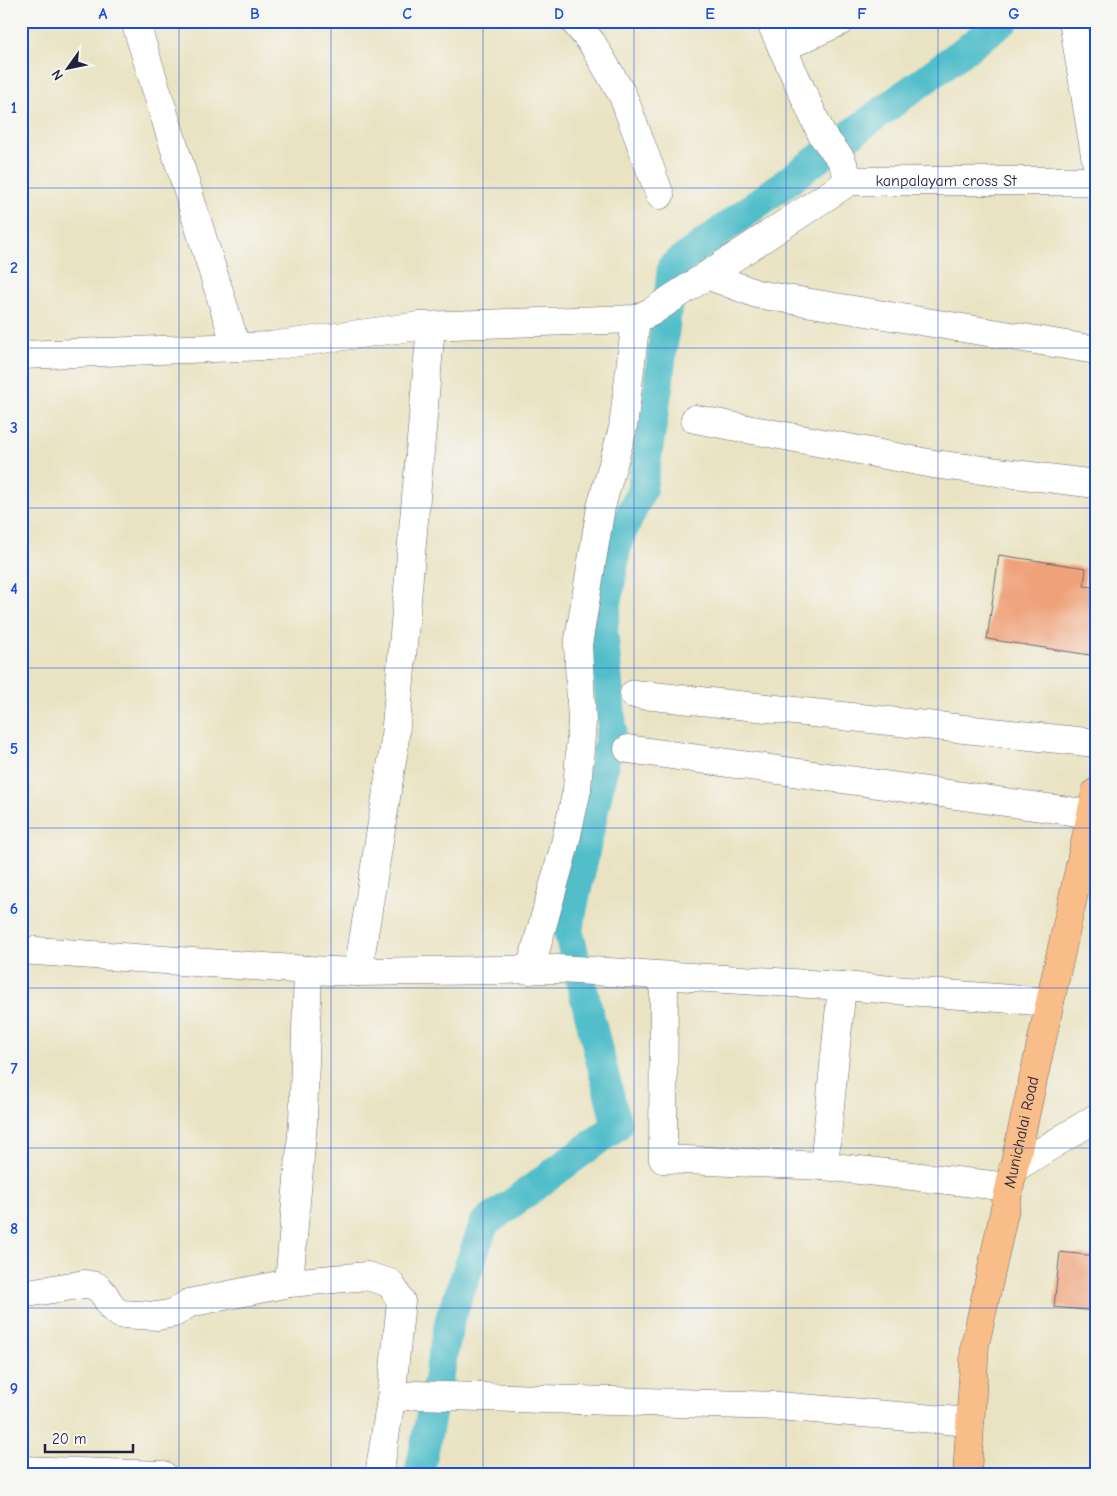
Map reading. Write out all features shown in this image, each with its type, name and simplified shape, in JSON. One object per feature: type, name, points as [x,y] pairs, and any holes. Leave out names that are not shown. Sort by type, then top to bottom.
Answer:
[{"type":"main road","name":"Munichalai Road","points":[[967,1475],[975,1345],[1093,803]]},
{"type":"street","points":[[136,21],[236,346]]},
{"type":"street","points":[[574,21],[592,44],[623,96],[660,195]]},
{"type":"street","points":[[21,355],[270,346],[419,326],[643,316],[697,281],[845,170],[822,135],[770,21]]},
{"type":"street","points":[[782,48],[841,21]]},
{"type":"street","points":[[1081,28],[1096,161]]},
{"type":"street","name":"kanpalayam cross St","points":[[845,170],[1096,181]]},
{"type":"street","points":[[697,281],[757,294],[1096,350]]},
{"type":"street","points":[[530,970],[564,848],[577,790],[582,722],[578,646],[601,507],[623,428],[643,316]]},
{"type":"street","points":[[358,972],[394,748],[431,326]]},
{"type":"street","points":[[695,419],[933,464],[1096,484]]},
{"type":"street","points":[[634,694],[1096,743]]},
{"type":"street","points":[[628,749],[1093,803]]},
{"type":"street","points":[[21,950],[358,972],[559,970],[842,986],[1050,1002]]},
{"type":"street","points":[[289,1283],[302,1122],[308,970]]},
{"type":"street","points":[[664,976],[663,1159],[824,1166],[1011,1178],[1096,1118]]},
{"type":"street","points":[[824,1166],[842,986]]},
{"type":"street","points":[[21,1294],[85,1284],[96,1286],[104,1294],[112,1308],[120,1314],[158,1316],[174,1313],[188,1303],[289,1283],[367,1276],[390,1283],[401,1301],[403,1397],[378,1475]]},
{"type":"street","points":[[403,1397],[778,1406],[970,1422]]},
{"type":"street","points":[[21,1470],[163,1475]]},
{"type":"building","points":[[999,555],[1086,568],[1084,586],[1096,587],[1096,656],[987,639]]},
{"type":"building","points":[[1060,1252],[1096,1256],[1096,1311],[1054,1307]]},
{"type":"waterway","points":[[419,1475],[450,1319],[484,1224],[617,1126],[568,930],[612,727],[603,628],[617,543],[642,489],[658,387],[672,267],[1004,21]]}]
